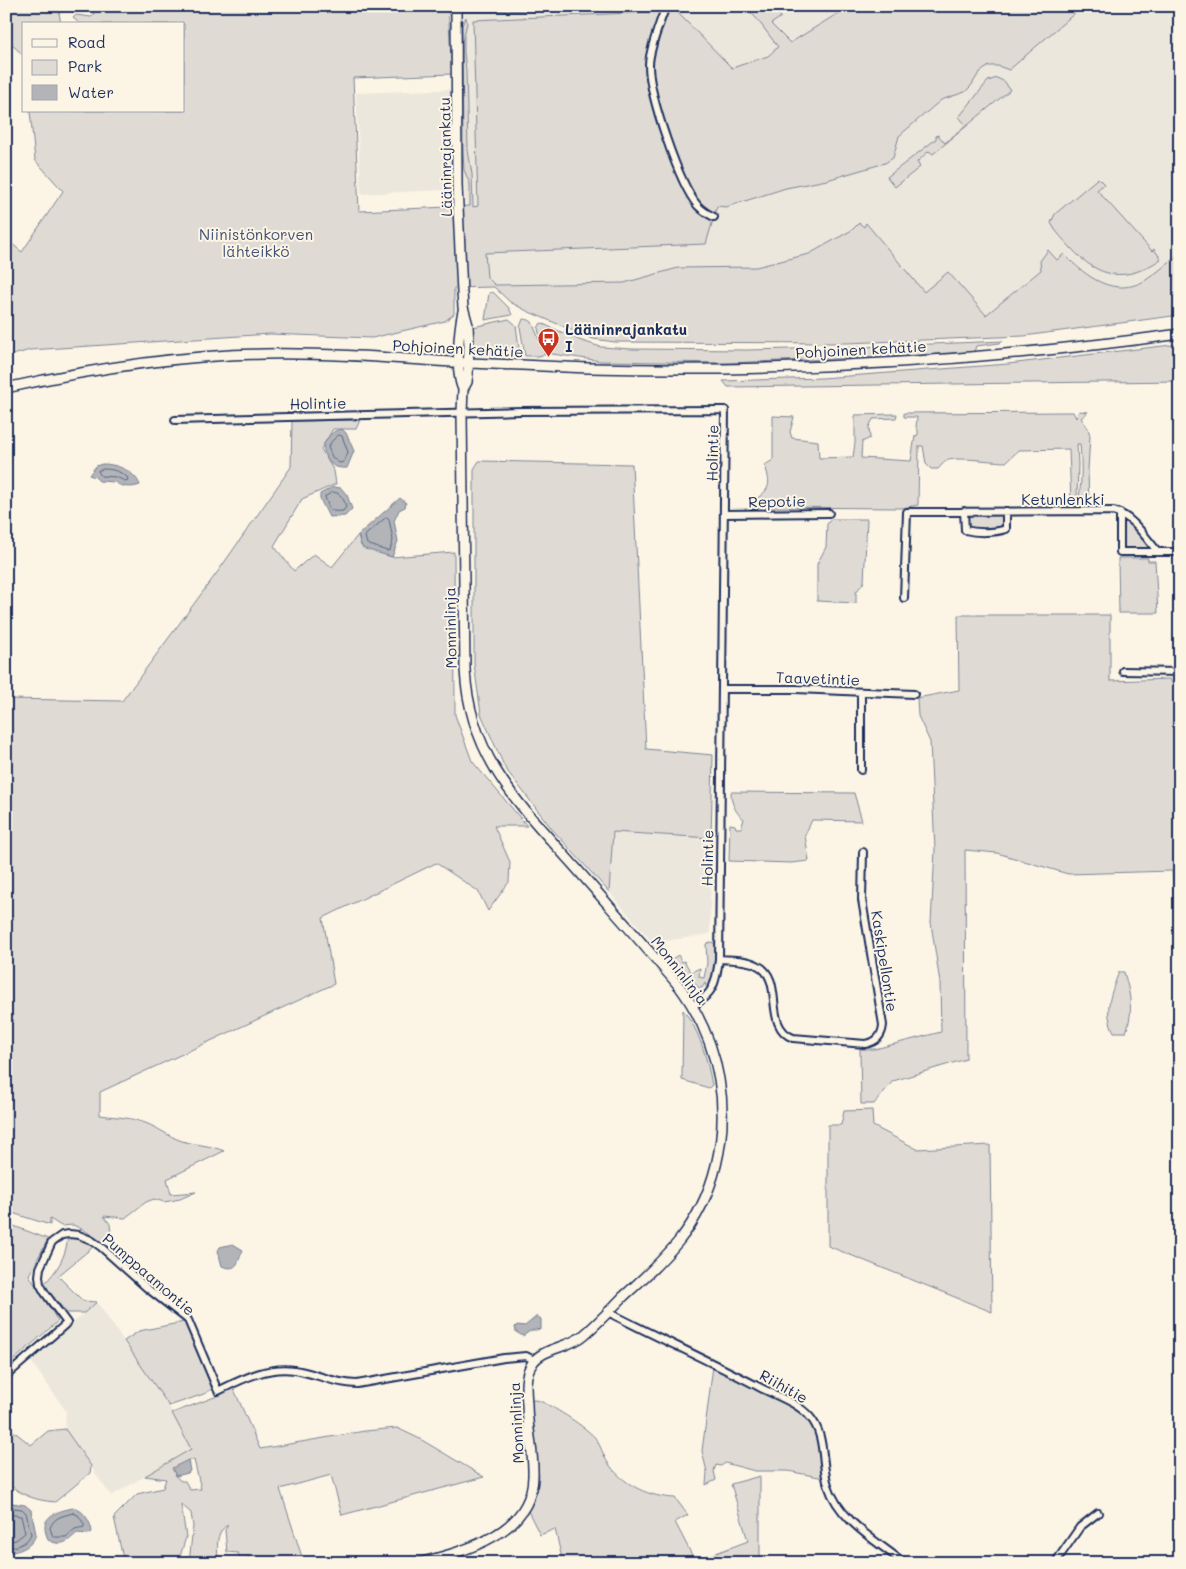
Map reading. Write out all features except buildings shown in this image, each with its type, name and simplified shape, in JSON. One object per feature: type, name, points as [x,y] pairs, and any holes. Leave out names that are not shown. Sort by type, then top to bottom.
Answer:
[{"type":"street","points":[[456,7],[531,6]]},
{"type":"street","points":[[666,6],[649,63],[654,102],[677,165],[689,191],[698,205],[714,217]]},
{"type":"street","name":"Lääninrajankatu","points":[[456,7],[457,185],[463,307],[468,325],[464,363]]},
{"type":"street","name":"Pohjoinen kehätie","points":[[6,388],[98,369],[173,360],[263,354],[315,354],[464,363],[628,368],[814,366],[1016,353],[1180,334]]},
{"type":"street","name":"Monninlinja","points":[[419,1563],[460,1552],[491,1539],[512,1523],[526,1504],[530,1494],[533,1475],[528,1421],[527,1378],[530,1365],[541,1355],[575,1342],[679,1241],[698,1211],[716,1168],[721,1139],[722,1114],[721,1093],[713,1054],[693,1006],[668,973],[508,790],[491,765],[478,737],[468,704],[465,670],[462,413],[463,389],[467,382],[464,363]]},
{"type":"street","name":"Holintie","points":[[175,420],[521,410],[725,410],[719,959],[717,976],[712,989],[704,999],[693,1006]]},
{"type":"street","name":"Ketunlenkki","points":[[964,511],[964,530],[972,532],[1006,529],[1006,511]]},
{"type":"street","name":"Ketunlenkki","points":[[904,598],[906,512],[1120,513],[1127,518],[1158,552]]},
{"type":"street","name":"Repotie","points":[[724,514],[829,513]]},
{"type":"street","name":"Ketunlenkki","points":[[1120,513],[1120,552],[1180,552]]},
{"type":"street","points":[[1123,671],[1180,672]]},
{"type":"street","name":"Taavetintie","points":[[722,689],[796,689],[914,694]]},
{"type":"street","points":[[861,692],[861,770]]},
{"type":"street","name":"Kaskipellontie","points":[[719,959],[749,962],[764,969],[772,982],[777,1022],[786,1036],[865,1044],[874,1042],[880,1037],[883,1025],[862,900],[863,852]]},
{"type":"street","name":"Pumppaamontie","points":[[6,1376],[67,1322],[44,1292],[39,1276],[40,1268],[52,1242],[62,1235],[69,1234],[79,1235],[101,1247],[147,1288],[188,1320],[218,1391],[239,1380],[278,1369],[300,1371],[338,1382],[357,1384],[504,1358],[526,1356],[534,1360]]},
{"type":"street","name":"Riihitie","points":[[608,1312],[748,1381],[804,1411],[816,1425],[819,1433],[826,1476],[832,1495],[838,1505],[851,1521],[904,1563]]},
{"type":"street","points":[[1055,1563],[1080,1527],[1098,1513]]},
{"type":"shaded area","points":[[463,6],[1180,6],[1180,270],[996,330],[880,279],[468,287],[465,189],[361,194],[356,93],[463,89]]},
{"type":"shaded area","points":[[613,832],[711,838],[710,934],[653,943],[609,892]]},
{"type":"shaded area","points":[[97,1302],[169,1406],[192,1449],[111,1496],[65,1429],[66,1411],[30,1360]]},
{"type":"green space","points":[[6,6],[71,6],[59,13],[61,22],[22,22],[22,54],[6,39]]},
{"type":"green space","name":"Niinistönkorven lähteikkö","points":[[91,6],[448,6],[452,74],[353,78],[359,211],[470,206],[470,184],[464,170],[463,151],[462,25],[466,17],[464,52],[468,150],[472,174],[473,207],[478,206],[473,20],[676,11],[732,68],[768,56],[778,47],[757,19],[744,6],[772,6],[781,17],[771,24],[790,43],[845,9],[844,6],[1083,6],[1009,70],[998,66],[989,66],[979,73],[965,92],[941,100],[899,136],[893,158],[885,163],[827,180],[786,188],[726,207],[717,206],[706,244],[485,253],[487,277],[495,285],[624,283],[678,268],[756,267],[809,254],[852,230],[859,223],[864,227],[866,223],[924,292],[948,272],[986,315],[1041,270],[1040,261],[1048,250],[1057,260],[1064,254],[1081,270],[1101,282],[1123,287],[1146,280],[1180,253],[1180,315],[1024,336],[847,343],[615,342],[593,339],[527,311],[510,302],[494,287],[454,288],[454,314],[445,321],[372,338],[270,334],[30,350],[6,357],[6,239],[22,252],[63,191],[35,160],[30,112],[185,112],[185,22],[78,22],[73,18],[76,15],[91,17],[94,15]]},
{"type":"green space","points":[[997,78],[1005,82],[1010,90],[933,154],[929,151],[917,162],[920,167],[895,187],[887,177],[936,139],[936,136],[938,135],[945,143],[966,125],[959,117],[988,81]]},
{"type":"green space","points":[[1098,178],[1104,184],[1097,190],[1152,251],[1154,249],[1161,259],[1136,272],[1113,274],[1092,266],[1081,258],[1058,233],[1051,223],[1055,214]]},
{"type":"green space","points":[[493,292],[509,308],[512,315],[485,320],[489,293]]},
{"type":"green space","points":[[509,319],[516,325],[520,356],[494,355],[479,350],[474,344],[472,337],[473,327]]},
{"type":"green space","points":[[523,319],[532,322],[545,354],[525,356],[520,327]]},
{"type":"green space","points":[[541,323],[579,340],[601,347],[632,349],[747,350],[1003,341],[976,346],[974,352],[889,357],[726,363],[601,361],[552,354],[539,333],[538,328]]},
{"type":"green space","points":[[1180,344],[1180,381],[728,387],[723,381],[822,378],[1008,364]]},
{"type":"green space","points":[[1079,411],[1088,412],[1081,418],[1088,428],[1090,436],[1088,470],[1089,507],[1077,507],[1081,468],[1080,444],[1077,444],[1077,499],[1071,502],[1069,449],[1019,450],[1006,462],[966,459],[951,460],[946,461],[938,469],[931,469],[926,464],[923,446],[919,446],[918,505],[902,508],[757,507],[756,499],[765,492],[769,481],[765,465],[773,460],[773,416],[794,417],[790,432],[792,438],[818,441],[819,458],[853,457],[855,415],[897,414],[896,418],[873,419],[869,427],[870,438],[862,442],[861,458],[911,461],[915,436],[918,435],[916,427],[917,417],[904,417],[904,413],[1073,412],[1076,418]]},
{"type":"green space","points":[[360,420],[356,429],[333,429],[321,449],[334,471],[336,484],[302,499],[274,546],[294,571],[314,554],[332,567],[358,535],[361,546],[392,557],[454,552],[455,715],[472,761],[527,826],[494,826],[510,862],[509,882],[488,911],[478,891],[436,863],[323,918],[334,984],[100,1092],[100,1115],[139,1121],[182,1141],[214,1147],[224,1151],[167,1179],[171,1194],[196,1192],[180,1199],[164,1202],[154,1199],[146,1202],[125,1218],[104,1216],[110,1224],[111,1234],[103,1243],[73,1225],[61,1226],[50,1219],[50,1225],[6,1211],[6,699],[122,701],[219,570],[291,467],[292,421]]},
{"type":"green space","points":[[479,461],[632,464],[646,749],[713,755],[711,838],[613,832],[609,892],[552,829],[505,768],[481,714],[474,664],[474,469]]},
{"type":"green space","points":[[972,514],[1000,514],[1003,517],[1003,524],[997,529],[971,529],[968,526],[968,518]]},
{"type":"green space","points":[[831,519],[867,519],[864,582],[856,592],[856,603],[817,601],[817,564],[826,547],[827,524]]},
{"type":"green space","points":[[1125,519],[1151,548],[1124,548]]},
{"type":"green space","points":[[1118,558],[1148,558],[1148,561],[1155,561],[1158,613],[1119,613]]},
{"type":"green space","points":[[958,615],[1110,615],[1110,681],[1170,679],[1176,690],[1180,690],[1180,969],[1178,969],[1172,871],[1068,874],[997,853],[965,850],[966,1059],[893,1081],[874,1104],[861,1104],[860,1049],[875,1049],[941,1032],[940,983],[931,923],[935,850],[930,742],[918,716],[917,698],[959,690]]},
{"type":"green space","points":[[731,792],[854,793],[862,821],[812,820],[805,835],[809,861],[791,863],[729,861],[730,824],[735,825],[736,828],[741,828],[744,819],[734,807]]},
{"type":"green space","points":[[710,942],[715,943],[716,961],[714,974],[707,990],[705,983],[702,988],[699,988],[672,959],[678,955],[691,972],[700,968],[699,977],[704,978],[707,963],[706,944]]},
{"type":"green space","points":[[1119,972],[1124,972],[1130,1002],[1130,1017],[1126,1032],[1114,1032],[1109,1017],[1109,1002]]},
{"type":"green space","points":[[683,1010],[694,1027],[702,1045],[712,1085],[709,1088],[682,1080]]},
{"type":"green space","points":[[872,1110],[873,1126],[917,1149],[990,1145],[992,1312],[828,1246],[828,1125],[841,1125],[844,1111]]},
{"type":"green space","points":[[6,1223],[48,1239],[29,1275],[58,1321],[6,1367]]},
{"type":"green space","points":[[68,1237],[94,1246],[58,1276],[83,1301],[97,1302],[84,1313],[67,1313],[43,1285],[60,1263]]},
{"type":"green space","points":[[184,1322],[188,1325],[212,1389],[204,1394],[169,1406],[124,1341],[139,1331]]},
{"type":"green space","points":[[713,1366],[790,1406],[807,1418],[815,1430],[824,1478],[788,1471],[755,1471],[725,1463],[721,1466],[716,1465],[714,1471],[716,1480],[706,1485],[707,1472],[702,1451]]},
{"type":"green space","points":[[233,1387],[260,1449],[365,1431],[397,1428],[420,1439],[484,1477],[342,1515],[331,1475],[280,1489],[304,1563],[250,1563],[248,1556],[240,1558],[238,1553],[227,1552],[225,1530],[228,1525],[219,1536],[217,1547],[218,1563],[189,1563],[193,1526],[191,1513],[181,1504],[186,1537],[178,1563],[124,1563],[114,1517],[137,1494],[163,1488],[166,1479],[145,1476],[191,1449],[172,1413],[220,1395]],"holes":[[[188,1460],[194,1460],[201,1489],[190,1490],[185,1481],[181,1481],[174,1475]]]},
{"type":"green space","points":[[531,1400],[540,1401],[547,1405],[571,1419],[592,1435],[611,1467],[631,1485],[648,1493],[675,1498],[688,1515],[675,1522],[695,1561],[748,1541],[731,1484],[760,1476],[760,1563],[563,1563],[555,1529],[540,1535],[528,1511],[535,1495],[539,1477]]},
{"type":"green space","points":[[65,1429],[91,1466],[90,1473],[55,1502],[29,1496],[6,1482],[6,1435],[12,1430],[31,1445],[48,1431]]},
{"type":"water","points":[[342,429],[346,433],[354,451],[347,468],[337,467],[330,463],[323,446],[328,437]]},
{"type":"water","points":[[102,464],[124,469],[134,475],[140,485],[124,486],[115,482],[99,481],[89,475],[96,466]]},
{"type":"water","points":[[333,487],[341,488],[347,495],[352,509],[345,516],[329,517],[320,499],[320,494]]},
{"type":"water","points":[[400,498],[406,503],[405,507],[399,510],[394,521],[398,541],[392,557],[362,547],[358,535]]},
{"type":"water","points":[[233,1244],[243,1250],[239,1261],[232,1268],[222,1266],[218,1251],[220,1247]]},
{"type":"water","points":[[537,1316],[541,1319],[541,1329],[530,1331],[523,1336],[516,1332],[515,1327],[517,1325],[525,1326]]},
{"type":"water","points":[[188,1460],[190,1471],[176,1476],[172,1468]]},
{"type":"water","points":[[6,1502],[25,1505],[31,1510],[36,1534],[32,1542],[24,1548],[6,1553]]},
{"type":"water","points":[[73,1508],[80,1511],[86,1517],[92,1532],[88,1534],[77,1533],[61,1543],[48,1540],[45,1528],[48,1519],[64,1510]]},
{"type":"place","name":"Lääninrajankatu I","points":[[549,357]]}]
